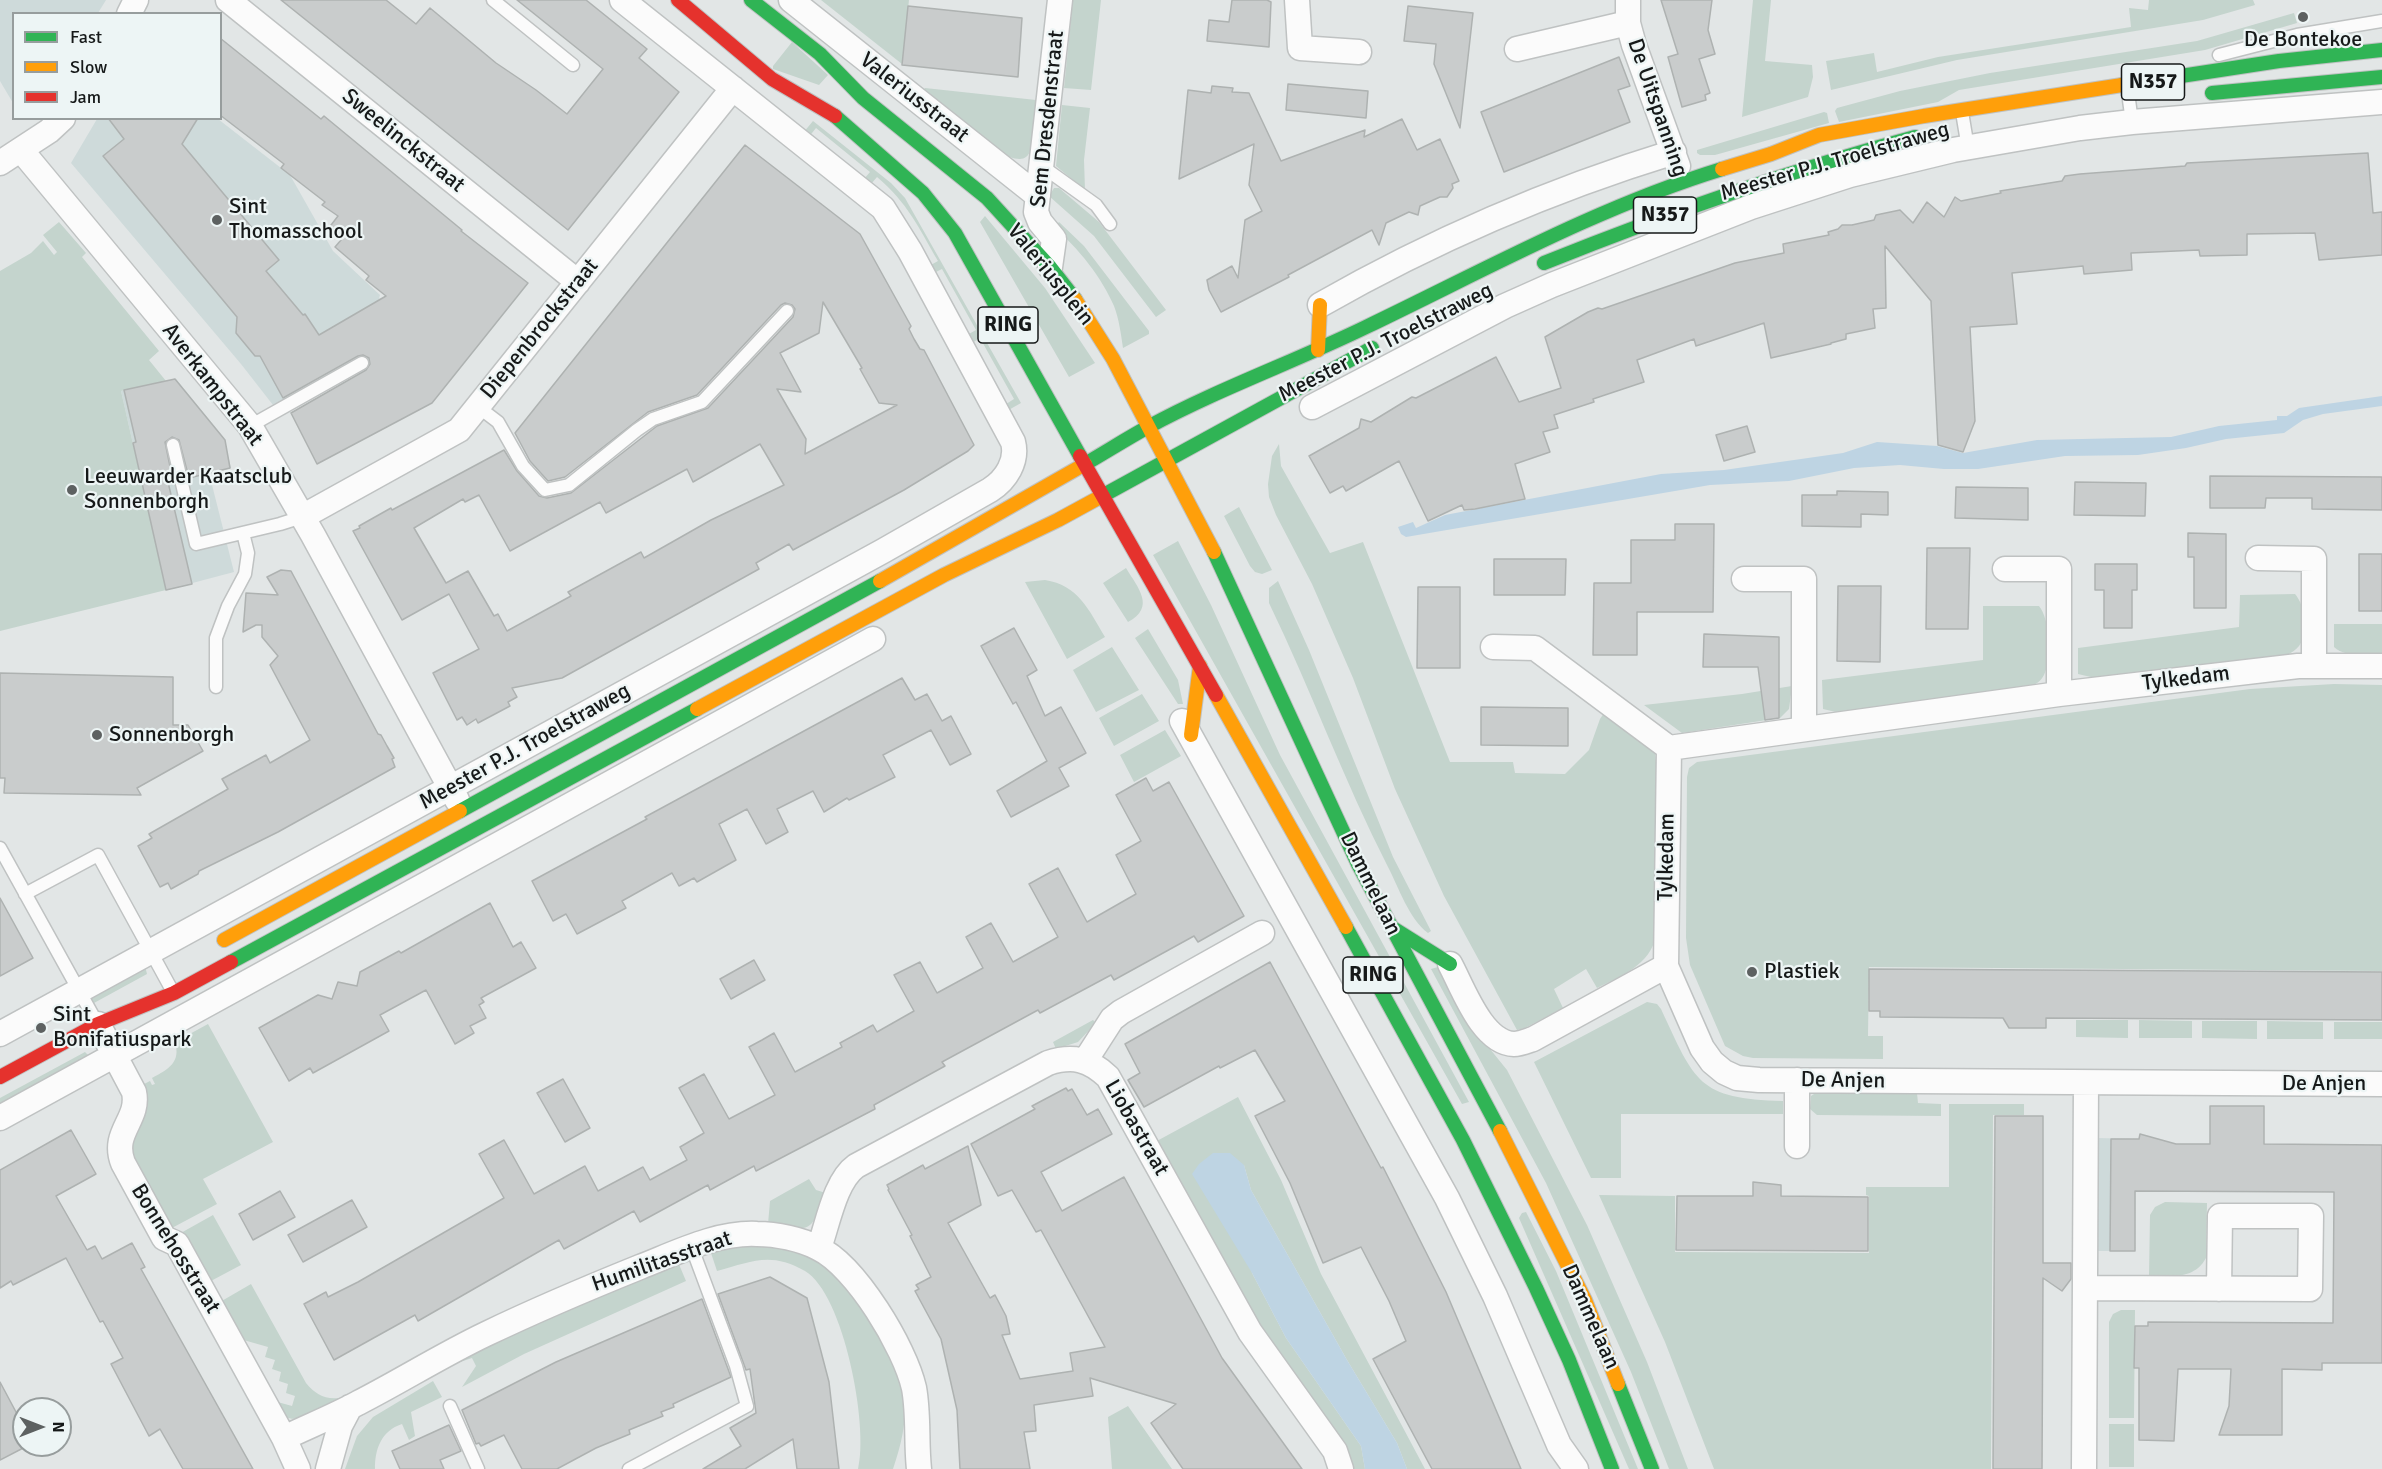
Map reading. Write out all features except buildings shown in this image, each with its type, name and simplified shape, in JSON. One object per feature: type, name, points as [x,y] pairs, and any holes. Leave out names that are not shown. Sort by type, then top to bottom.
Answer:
[{"type":"main road","name":"RING","points":[[678,0],[772,79],[796,95],[831,113],[936,207],[955,233],[985,284],[1102,496]]},
{"type":"main road","name":"Valeriusstraat","points":[[750,0],[753,16]]},
{"type":"main road","name":"Valeriusstraat","points":[[750,0],[820,54],[863,98],[923,146]]},
{"type":"main road","points":[[694,13],[732,29]]},
{"type":"main road","name":"Meester P.J. Troelstraweg","points":[[1148,427],[1225,390],[1318,350],[1608,210],[1683,181],[1771,154],[1819,135],[1924,116],[1964,104],[2279,61],[2382,50]]},
{"type":"main road","name":"N357","points":[[2196,94],[2382,76]]},
{"type":"main road","name":"Meester P.J. Troelstraweg","points":[[1536,266],[1690,205],[1833,159],[1927,134]]},
{"type":"main road","name":"Valeriusplein","points":[[923,146],[987,198],[1050,267],[1075,299],[1113,359],[1167,461]]},
{"type":"main road","points":[[1318,350],[1320,305]]},
{"type":"main road","name":"Meester P.J. Troelstraweg","points":[[1167,461],[1386,340]]},
{"type":"main road","points":[[1273,402],[1302,406]]},
{"type":"main road","name":"N357","points":[[1085,464],[1148,427]]},
{"type":"main road","points":[[0,1077],[98,1024],[174,993],[480,842],[880,610],[944,575],[1058,520],[1167,461]]},
{"type":"main road","name":"Dammelaan","points":[[1167,461],[1205,533],[1358,864],[1530,1187],[1585,1300],[1652,1469]]},
{"type":"main road","name":"Meester P.J. Troelstraweg","points":[[216,945],[931,553],[1085,464]]},
{"type":"main road","name":"Dammelaan","points":[[1102,496],[1200,666],[1463,1140],[1555,1329],[1612,1469]]},
{"type":"main road","points":[[919,531],[931,553]]},
{"type":"main road","points":[[873,639],[880,610]]},
{"type":"main road","points":[[1185,725],[1200,666]]},
{"type":"main road","points":[[1390,926],[1450,964]]},
{"type":"main road","points":[[98,1024],[159,978]]},
{"type":"street","name":"Sweelinckstraat","points":[[228,0],[578,282]]},
{"type":"street","points":[[622,0],[776,122],[796,95]]},
{"type":"street","name":"Valeriusstraat","points":[[791,0],[1038,196]]},
{"type":"street","name":"Sem Dresdenstraat","points":[[1050,267],[1054,239],[1037,217],[1060,0]]},
{"type":"street","points":[[1297,0],[1300,48],[1359,52]]},
{"type":"street","name":"De Uitspanning","points":[[1517,50],[1628,11],[1634,45],[1674,152],[1697,228]]},
{"type":"street","name":"Diepenbrockstraat","points":[[302,516],[459,430],[733,88]]},
{"type":"street","name":"Meester P.J. Troelstraweg","points":[[1302,406],[1505,306],[1750,207],[1850,175],[1965,131],[2045,134],[2129,106],[2382,102]]},
{"type":"street","points":[[0,163],[60,120]]},
{"type":"street","name":"Meester P.J. Troelstraweg","points":[[0,1034],[919,531],[990,490],[1005,478],[1015,450],[1009,433],[892,221],[883,208],[868,195],[776,122]]},
{"type":"street","name":"Averkampstraat","points":[[21,150],[250,426],[302,516],[480,842]]},
{"type":"street","points":[[1320,305],[1505,213],[1610,172],[1674,152]]},
{"type":"street","points":[[2258,558],[2314,559],[2314,666]]},
{"type":"street","points":[[2005,569],[2059,569],[2059,694]]},
{"type":"street","points":[[1743,579],[1804,579],[1804,728]]},
{"type":"street","points":[[0,1118],[115,1055],[480,842],[873,639]]},
{"type":"street","points":[[1493,647],[1535,648],[1669,748]]},
{"type":"street","name":"Tylkedam","points":[[1666,966],[1669,748],[2059,694],[2298,666],[2382,666]]},
{"type":"street","points":[[1185,725],[1447,1198],[1495,1296],[1559,1445],[1576,1469]]},
{"type":"street","points":[[1085,1060],[1112,1019],[1121,1012],[1262,933]]},
{"type":"street","points":[[1450,964],[1486,1029],[1497,1039],[1514,1044],[1533,1039],[1666,966]]},
{"type":"street","name":"De Anjen","points":[[1666,966],[1702,1048],[1712,1062],[1724,1072],[1737,1078],[2382,1084]]},
{"type":"street","name":"Bonnehosstraat","points":[[98,1024],[136,1101],[119,1142],[119,1154],[123,1163],[164,1238],[177,1244],[284,1438],[298,1469]]},
{"type":"street","name":"Liobastraat","points":[[819,1248],[837,1189],[848,1172],[856,1166],[1048,1063],[1063,1058],[1085,1060],[1108,1077],[1250,1332],[1335,1451],[1341,1469]]},
{"type":"street","points":[[1797,1080],[1797,1146]]},
{"type":"street","points":[[2084,1469],[2086,1083]]},
{"type":"street","points":[[2085,1288],[2219,1289],[2310,1289],[2311,1216],[2220,1216],[2219,1289]]},
{"type":"street","name":"Humilitasstraat","points":[[350,1407],[484,1334],[595,1285],[692,1248],[737,1234],[756,1234],[776,1236],[819,1248],[846,1270],[876,1308],[897,1345],[913,1386],[918,1419],[914,1463]]},
{"type":"street","points":[[284,1438],[350,1407]]},
{"type":"street","points":[[328,1469],[340,1426],[350,1407]]},
{"type":"lane","points":[[493,0],[573,65]]},
{"type":"lane","points":[[2204,58],[2297,34],[2382,21]]},
{"type":"lane","points":[[1964,104],[1965,131]]},
{"type":"lane","points":[[1043,167],[1096,205],[1110,224]]},
{"type":"lane","points":[[477,406],[498,422],[524,466],[545,490],[569,486],[653,419],[702,402],[787,311]]},
{"type":"lane","points":[[250,426],[362,363]]},
{"type":"lane","points":[[172,445],[196,544],[280,524],[302,516]]},
{"type":"lane","points":[[216,687],[216,638],[228,606],[245,574],[248,553],[243,533]]},
{"type":"lane","points":[[0,848],[98,1024]]},
{"type":"lane","points":[[25,894],[98,855],[151,951],[159,978],[174,993]]},
{"type":"lane","points":[[629,1469],[747,1406],[736,1366],[692,1248]]},
{"type":"lane","points":[[450,1406],[478,1469]]},
{"type":"shaded area","points":[[0,0],[106,0],[99,12],[12,12],[12,101],[0,81]]},
{"type":"shaded area","points":[[821,0],[909,0],[902,64]]},
{"type":"shaded area","points":[[1073,0],[1101,0],[1091,90],[1064,88]]},
{"type":"shaded area","points":[[1753,0],[1771,0],[1765,61],[1812,65],[1813,77],[1808,97],[1742,117]]},
{"type":"shaded area","points":[[2149,0],[2253,0],[2255,5],[2203,20],[1957,60],[1831,90],[1826,61],[1874,53],[1877,72],[1938,57],[2131,27],[2129,8],[2148,10]]},
{"type":"shaded area","points":[[2294,13],[2297,23],[2205,50],[1959,90],[1938,102],[1839,122],[1835,111],[1837,108],[1900,91],[1990,73],[2197,41]]},
{"type":"shaded area","points":[[792,42],[828,75],[819,85],[773,69]]},
{"type":"shaded area","points":[[925,88],[1036,100],[1029,153],[1023,159],[1009,157],[1005,161],[920,94]]},
{"type":"shaded area","points":[[1062,105],[1090,108],[1084,160],[1085,190],[1056,166]]},
{"type":"shaded area","points":[[1827,113],[1829,123],[1715,155],[1697,153],[1697,150]]},
{"type":"shaded area","name":"Sint Thomasschool","points":[[96,120],[219,120],[290,175],[333,251],[380,295],[379,298],[397,311],[387,354],[280,414],[241,364],[71,163]]},
{"type":"shaded area","points":[[813,121],[891,183],[905,198],[1021,403],[1005,412],[1003,406],[1014,399],[980,338],[972,343],[967,335],[976,330],[942,269],[934,273],[929,266],[938,261],[897,196],[877,177],[871,184],[864,179],[870,172],[816,128],[808,138],[803,133]]},
{"type":"shaded area","points":[[1054,188],[1059,188],[1099,222],[1166,310],[1156,317],[1094,236],[1049,196]]},
{"type":"shaded area","points":[[985,216],[1045,288],[1095,363],[1069,377],[980,222]]},
{"type":"shaded area","name":"Leeuwarder Kaatsclub Sonnenborgh","points":[[59,222],[86,253],[82,257],[159,351],[149,360],[166,381],[121,391],[166,590],[0,631],[0,271],[31,253],[43,241],[54,255],[57,252],[43,235]]},
{"type":"shaded area","points":[[1059,222],[1084,246],[1149,334],[1123,348],[1120,327],[1109,295],[1080,254],[1054,228]]},
{"type":"shaded area","points":[[176,379],[224,438],[231,468],[209,473],[234,572],[166,590],[121,391]]},
{"type":"shaded area","points":[[1279,444],[1281,466],[1330,553],[1363,542],[1450,762],[1513,762],[1515,773],[1565,774],[1589,750],[1604,713],[1655,754],[1657,767],[1656,936],[1653,946],[1648,955],[1633,968],[1597,988],[1586,969],[1554,989],[1563,1008],[1525,1028],[1517,1030],[1444,896],[1395,789],[1353,678],[1312,584],[1276,515],[1269,497],[1268,484],[1272,456]]},
{"type":"shaded area","points":[[1239,507],[1272,570],[1262,574],[1255,572],[1250,566],[1224,516]]},
{"type":"shaded area","points":[[1178,541],[1211,605],[1280,755],[1469,1102],[1462,1104],[1153,555]]},
{"type":"shaded area","points":[[1126,568],[1139,590],[1143,604],[1136,616],[1128,622],[1103,583]]},
{"type":"shaded area","points":[[1045,580],[1066,587],[1074,593],[1088,608],[1105,637],[1067,659],[1025,582]]},
{"type":"shaded area","points":[[1278,581],[1309,650],[1393,857],[1431,931],[1428,933],[1410,912],[1372,835],[1269,603],[1269,588]]},
{"type":"shaded area","points":[[2295,594],[2301,605],[2305,627],[2299,646],[2287,655],[2095,678],[2078,674],[2078,648],[2239,627],[2240,595]]},
{"type":"shaded area","points":[[1983,606],[2039,606],[2043,612],[2048,629],[2047,668],[2041,679],[2030,687],[1836,712],[1823,709],[1822,680],[1983,660]]},
{"type":"shaded area","points":[[2334,624],[2382,624],[2382,654],[2357,655],[2344,653],[2334,647]]},
{"type":"shaded area","points":[[1148,629],[1178,680],[1183,704],[1178,704],[1135,638]]},
{"type":"shaded area","points":[[1112,647],[1139,690],[1096,712],[1073,670]]},
{"type":"shaded area","points":[[2334,684],[2382,685],[2382,971],[1869,967],[1868,1036],[1883,1036],[1883,1059],[1753,1058],[1743,1056],[1725,1046],[1690,965],[1686,938],[1687,777],[1689,768],[1697,762],[2250,689]]},
{"type":"shaded area","points":[[1792,686],[1789,709],[1780,718],[1682,733],[1644,705],[1742,694]]},
{"type":"shaded area","points":[[1142,694],[1159,721],[1114,746],[1099,718]]},
{"type":"shaded area","points":[[1165,730],[1181,756],[1134,782],[1120,755]]},
{"type":"shaded area","points":[[145,966],[147,974],[94,1003],[91,1002],[90,997]]},
{"type":"shaded area","points":[[1438,967],[1486,1044],[1507,1070],[1587,1225],[1647,1362],[1688,1469],[1669,1469],[1631,1372],[1546,1183],[1431,969]]},
{"type":"shaded area","points":[[1647,1002],[1657,1004],[1661,1009],[1682,1054],[1703,1082],[1733,1096],[1783,1101],[1783,1114],[1621,1114],[1621,1178],[1591,1178],[1534,1062]]},
{"type":"shaded area","points":[[1093,1020],[1096,1023],[1078,1042],[1056,1049],[1053,1042]]},
{"type":"shaded area","points":[[2076,1020],[2128,1020],[2128,1038],[2076,1037]]},
{"type":"shaded area","points":[[2139,1020],[2192,1021],[2192,1038],[2139,1038]]},
{"type":"shaded area","points":[[2202,1021],[2257,1021],[2257,1039],[2202,1038]]},
{"type":"shaded area","points":[[2267,1021],[2323,1022],[2323,1039],[2267,1039]]},
{"type":"shaded area","points":[[2334,1022],[2382,1022],[2382,1039],[2334,1039]]},
{"type":"shaded area","points":[[208,1024],[273,1142],[203,1179],[217,1204],[170,1229],[131,1155],[133,1136],[147,1105],[142,1085],[150,1081],[152,1085],[155,1084],[152,1078],[172,1064],[176,1055],[175,1042]]},
{"type":"shaded area","points":[[85,1052],[89,1056],[0,1107],[0,1098]]},
{"type":"shaded area","points":[[1817,1092],[1917,1093],[1918,1103],[1941,1104],[1941,1116],[1817,1115],[1810,1109],[1811,1096]]},
{"type":"shaded area","points":[[1238,1097],[1281,1180],[1321,1274],[1425,1469],[1407,1469],[1397,1443],[1347,1360],[1251,1190],[1244,1165],[1252,1273],[1286,1338],[1361,1446],[1365,1469],[1351,1469],[1259,1326],[1155,1142]]},
{"type":"shaded area","points":[[1949,1104],[2024,1104],[2024,1115],[1993,1115],[1991,1469],[1714,1469],[1665,1342],[1599,1195],[1675,1196],[1675,1252],[1869,1253],[1869,1196],[1866,1195],[1866,1187],[1949,1187]]},
{"type":"shaded area","points":[[2098,1138],[2136,1139],[2135,1251],[2097,1251]]},
{"type":"shaded area","points":[[809,1179],[816,1190],[826,1193],[812,1223],[801,1228],[768,1224],[770,1201]]},
{"type":"shaded area","points":[[2165,1202],[2207,1203],[2206,1258],[2195,1270],[2188,1273],[2174,1276],[2149,1276],[2150,1215],[2155,1207]]},
{"type":"shaded area","points":[[1526,1212],[1556,1271],[1638,1469],[1629,1469],[1519,1218],[1522,1213]]},
{"type":"shaded area","points":[[213,1215],[241,1265],[209,1282],[179,1234]]},
{"type":"shaded area","points":[[733,1245],[776,1248],[807,1256],[830,1271],[858,1303],[893,1362],[904,1397],[903,1434],[893,1469],[858,1469],[860,1424],[850,1363],[842,1333],[819,1284],[805,1271],[781,1261],[761,1260],[717,1271],[710,1250]]},
{"type":"shaded area","points":[[678,1262],[686,1281],[524,1354],[462,1387],[476,1366],[472,1358],[442,1368],[507,1335]]},
{"type":"shaded area","points":[[251,1284],[306,1383],[322,1396],[344,1397],[307,1416],[292,1419],[283,1414],[274,1401],[292,1406],[295,1396],[286,1393],[288,1384],[279,1381],[281,1372],[272,1369],[275,1360],[265,1357],[268,1347],[240,1339],[220,1302]]},
{"type":"shaded area","points":[[2121,1310],[2135,1310],[2134,1418],[2109,1418],[2109,1322],[2113,1314]]},
{"type":"shaded area","points":[[433,1381],[442,1397],[411,1412],[415,1436],[409,1440],[402,1424],[395,1427],[384,1436],[378,1448],[375,1469],[345,1469],[357,1436],[373,1417]]},
{"type":"shaded area","points":[[1128,1406],[1172,1469],[1112,1469],[1108,1417]]},
{"type":"shaded area","points":[[2109,1424],[2134,1424],[2134,1467],[2109,1467]]},
{"type":"water","points":[[2382,396],[2382,406],[2323,414],[2303,420],[2284,433],[2226,439],[2138,455],[2065,456],[1978,469],[1900,465],[1854,468],[1789,481],[1710,485],[1406,537],[1401,534],[1398,527],[1413,522],[1416,528],[1445,515],[1661,474],[1724,470],[1843,453],[1877,442],[1937,446],[1963,453],[2037,440],[2171,437],[2219,426],[2277,420],[2277,416],[2287,416],[2299,408]]},
{"type":"water","points":[[1213,1153],[1230,1153],[1244,1165],[1251,1190],[1347,1360],[1397,1443],[1407,1469],[1365,1469],[1361,1446],[1286,1338],[1252,1273],[1192,1174],[1199,1164]]},
{"type":"traffic: fast","points":[[751,0],[820,54],[863,98],[987,198],[1050,267],[1075,299]]},
{"type":"traffic: fast","points":[[2122,85],[2279,61],[2382,50]]},
{"type":"traffic: fast","points":[[2212,93],[2382,77]]},
{"type":"traffic: fast","points":[[835,116],[923,193],[955,233],[1080,456]]},
{"type":"traffic: fast","points":[[1544,263],[1728,194],[1915,137]]},
{"type":"traffic: fast","points":[[1085,464],[1175,413],[1339,340],[1541,241],[1676,184],[1722,169]]},
{"type":"traffic: fast","points":[[1102,496],[1372,348]]},
{"type":"traffic: fast","points":[[1214,552],[1358,864],[1500,1131]]},
{"type":"traffic: fast","points":[[460,811],[880,581]]},
{"type":"traffic: fast","points":[[231,962],[697,709]]},
{"type":"traffic: fast","points":[[1346,927],[1463,1140],[1536,1288],[1569,1360],[1612,1469]]},
{"type":"traffic: fast","points":[[1391,927],[1450,964]]},
{"type":"traffic: fast","points":[[1618,1384],[1652,1469]]},
{"type":"traffic: slow","points":[[1722,169],[1771,154],[1819,135],[2122,85]]},
{"type":"traffic: slow","points":[[1075,299],[1113,359],[1214,552]]},
{"type":"traffic: slow","points":[[1318,350],[1320,305]]},
{"type":"traffic: slow","points":[[880,581],[1085,464]]},
{"type":"traffic: slow","points":[[697,709],[944,575],[1102,496]]},
{"type":"traffic: slow","points":[[1191,735],[1200,666]]},
{"type":"traffic: slow","points":[[1216,695],[1346,927]]},
{"type":"traffic: slow","points":[[224,940],[460,811]]},
{"type":"traffic: slow","points":[[1500,1131],[1585,1300],[1618,1384]]},
{"type":"traffic: jam","points":[[678,0],[772,79],[835,116]]},
{"type":"traffic: jam","points":[[1080,456],[1216,695]]},
{"type":"traffic: jam","points":[[0,1077],[98,1024],[174,993],[231,962]]},
{"type":"place","name":"De Bontekoe","points":[[2303,17]]},
{"type":"place","name":"Sint Thomasschool","points":[[217,220]]},
{"type":"place","name":"Leeuwarder Kaatsclub Sonnenborgh","points":[[72,490]]},
{"type":"place","name":"Sonnenborgh","points":[[97,735]]},
{"type":"place","name":"Plastiek","points":[[1752,972]]},
{"type":"place","name":"Sint Bonifatiuspark","points":[[41,1028]]}]
